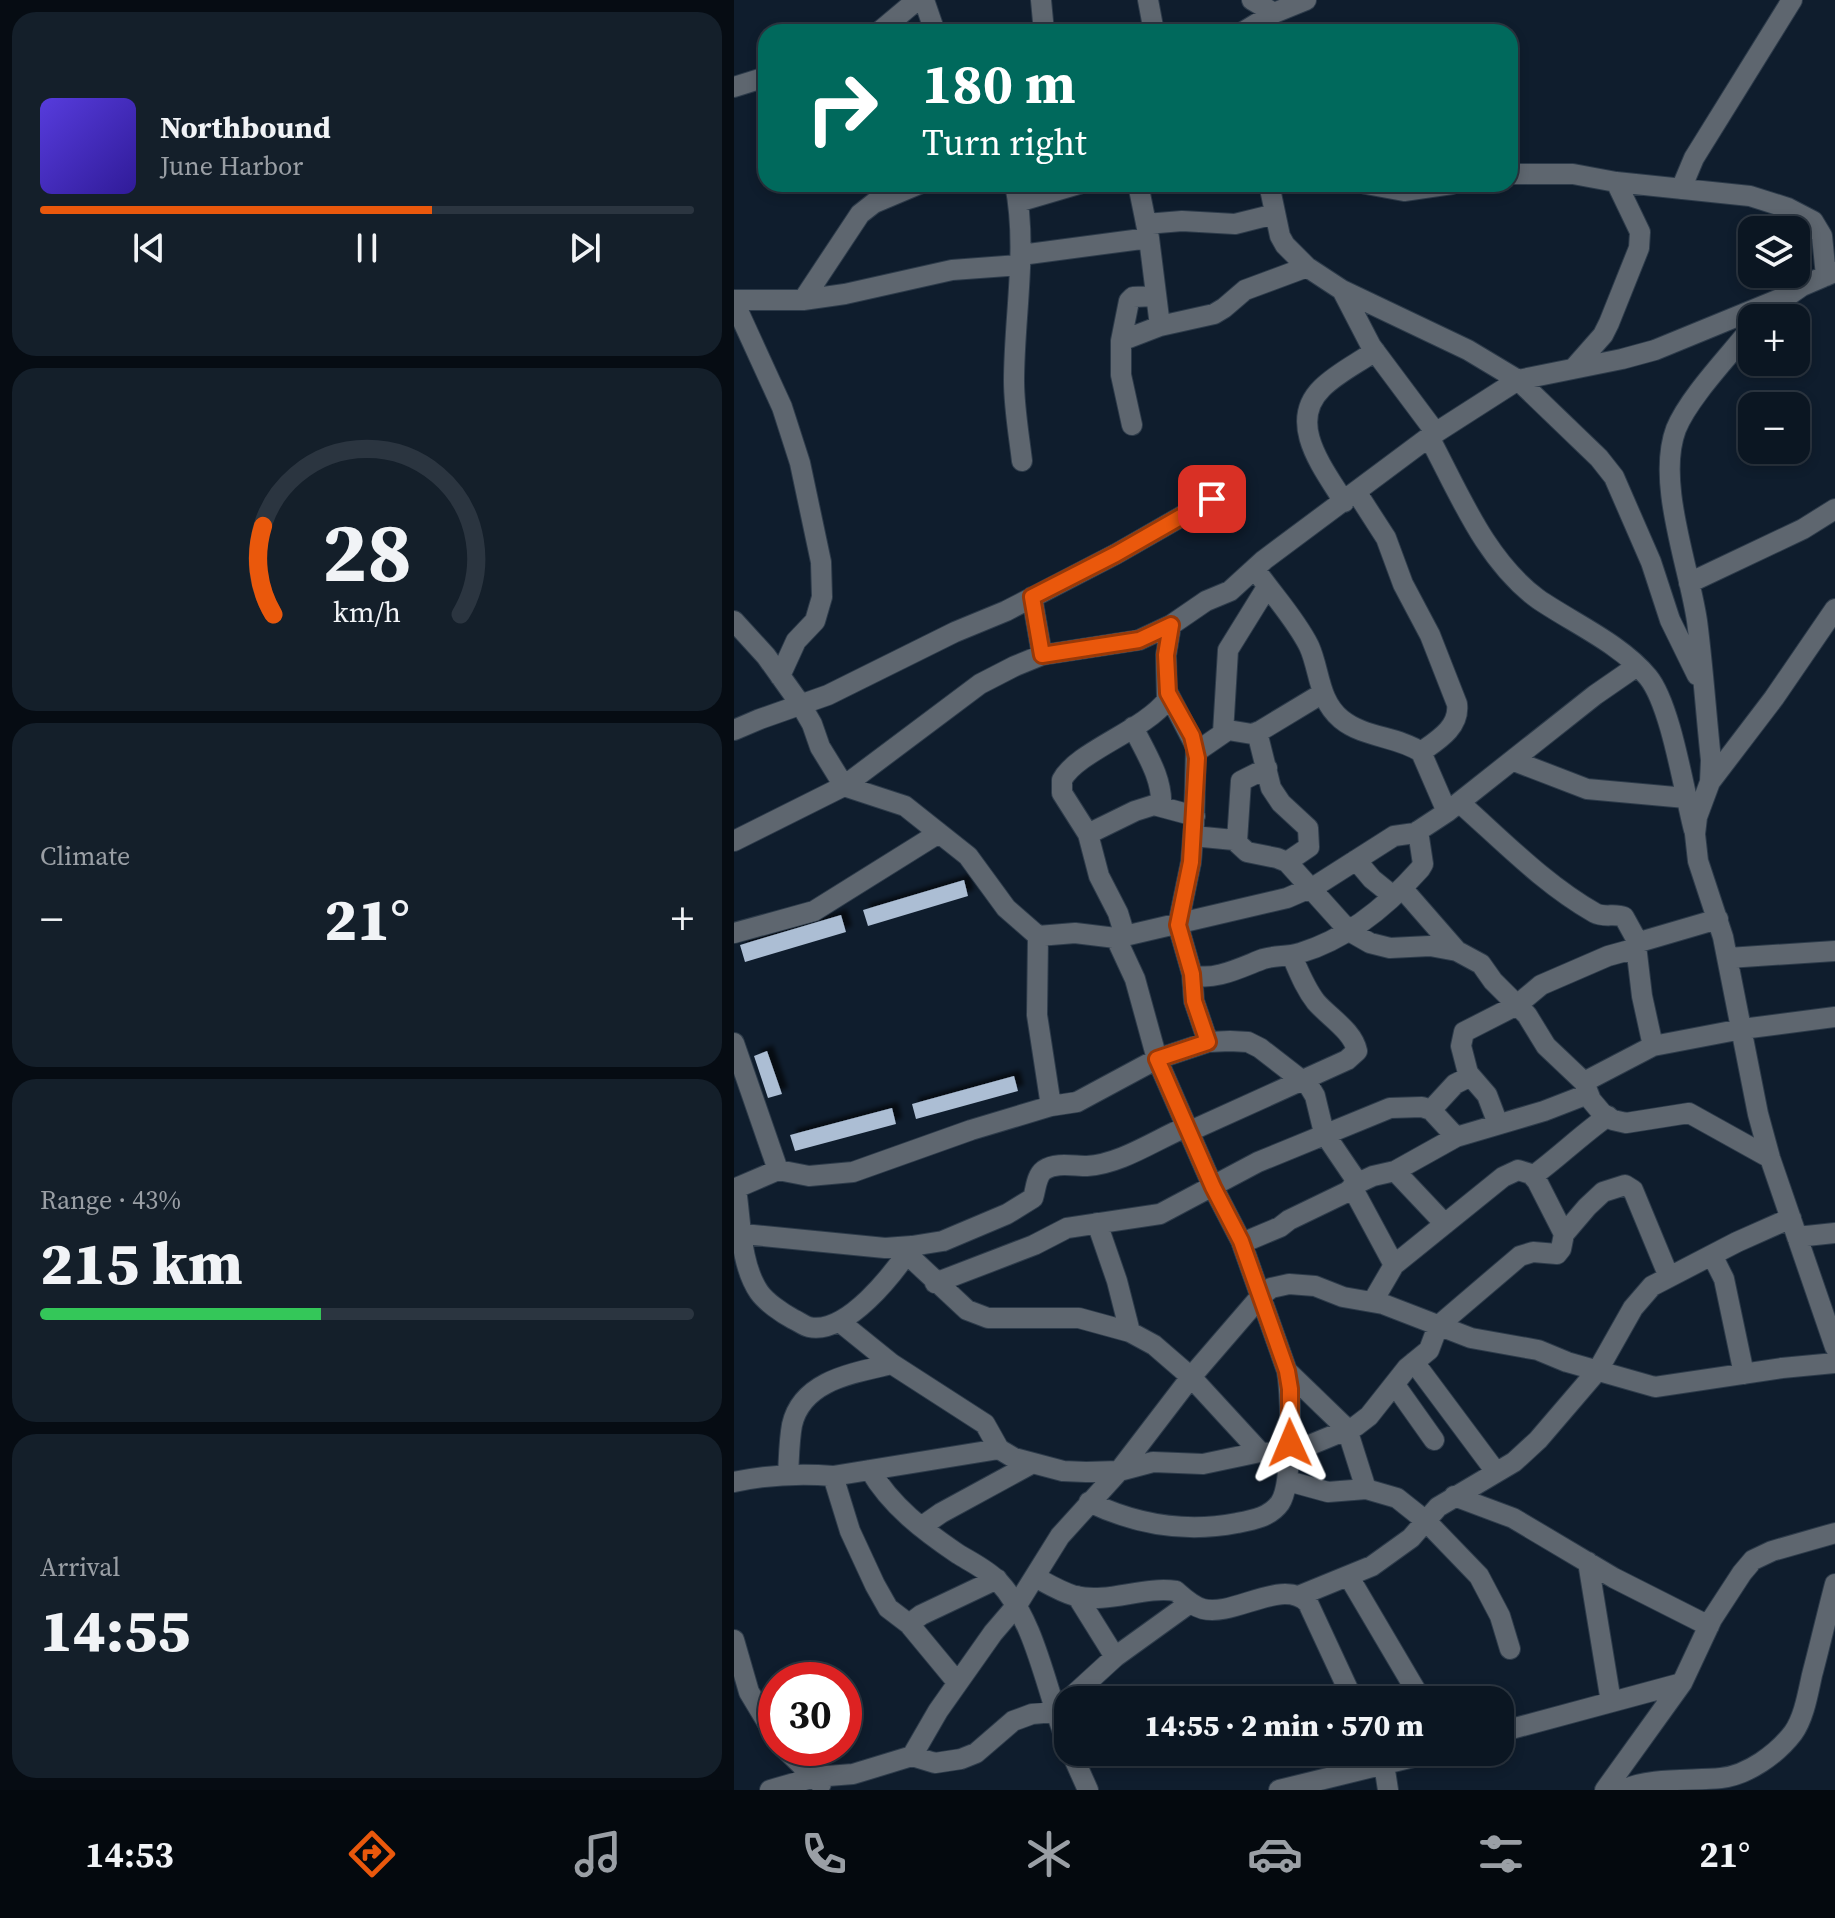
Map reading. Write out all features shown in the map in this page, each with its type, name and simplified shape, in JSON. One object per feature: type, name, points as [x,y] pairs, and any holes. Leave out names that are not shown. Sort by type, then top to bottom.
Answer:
[{"type":"street","points":[[888,24],[917,0]]},
{"type":"street","points":[[924,0],[932,24]]},
{"type":"street","points":[[1041,0],[1043,24]]},
{"type":"street","points":[[1148,0],[1152,24]]},
{"type":"street","points":[[1252,0],[1274,13]]},
{"type":"street","points":[[1256,24],[1306,0]]},
{"type":"street","points":[[1681,189],[1694,158],[1792,0]]},
{"type":"street","points":[[734,87],[758,80]]},
{"type":"street","points":[[734,841],[844,786],[980,684],[1042,655],[1139,640],[1171,625],[1206,601],[1230,591],[1433,435],[1518,380],[1655,350],[1782,298],[1830,274],[1822,236],[1813,221],[1788,208],[1750,196],[1616,182],[1573,174],[1518,174]]},
{"type":"street","points":[[1573,369],[1603,335],[1639,248],[1640,232],[1616,182]]},
{"type":"street","points":[[803,300],[860,214],[874,203],[900,192]]},
{"type":"street","points":[[1140,192],[1160,326]]},
{"type":"street","points":[[1271,192],[1280,236],[1307,267],[1342,290],[1468,350],[1518,380],[1599,458],[1614,477],[1651,562],[1670,620],[1704,690]]},
{"type":"street","points":[[1016,193],[1021,260],[1014,384],[1022,461]]},
{"type":"street","points":[[780,676],[796,641],[815,621],[822,597],[821,562],[800,463],[782,407],[734,301],[803,300],[845,294],[952,270],[1021,260],[1182,221],[1235,224],[1275,214]]},
{"type":"street","points":[[1121,341],[1160,326],[1214,314],[1245,290],[1307,267]]},
{"type":"street","points":[[1342,290],[1375,351],[1433,435],[1497,558],[1536,597],[1600,637],[1649,678],[1666,715],[1695,834],[1698,861],[1728,958],[1758,1114],[1770,1158],[1833,1337]]},
{"type":"street","points":[[1132,425],[1121,375],[1121,341],[1129,301],[1133,297],[1156,296]]},
{"type":"street","points":[[1775,304],[1782,298]]},
{"type":"street","points":[[1710,782],[1696,619],[1670,478],[1674,440],[1688,409],[1738,345]]},
{"type":"street","points":[[1375,351],[1323,386],[1314,397],[1309,410],[1308,434],[1311,447],[1386,538],[1403,584],[1453,687],[1458,713],[1442,737],[1421,752]]},
{"type":"street","points":[[734,730],[828,695],[1032,597],[1116,554],[1212,499]]},
{"type":"street","points":[[1689,583],[1803,529],[1835,509]]},
{"type":"street","points":[[1255,569],[1309,647],[1323,693],[1341,719],[1368,734],[1421,752],[1454,808],[1539,874],[1599,915],[1617,914],[1624,917],[1630,925],[1636,946],[1642,996],[1653,1046]]},
{"type":"street","points":[[1223,733],[1228,650],[1267,587]]},
{"type":"street","points":[[1032,597],[1042,655]]},
{"type":"street","points":[[1695,834],[1697,817],[1710,782],[1774,698],[1835,609]]},
{"type":"street","points":[[734,621],[766,656],[801,705],[820,747],[844,786],[905,806],[968,856],[1006,908],[1038,936],[1075,933],[1120,937],[1287,898],[1311,887],[1394,836],[1418,831],[1454,808],[1595,695],[1637,666]]},
{"type":"street","points":[[1089,1502],[1118,1516],[1163,1526],[1207,1529],[1252,1521],[1270,1514],[1281,1502],[1288,1481],[1290,1389],[1287,1371],[1242,1243],[1213,1187],[1157,1059],[1120,937],[1118,913],[1099,876],[1088,834],[1062,793],[1062,780],[1076,764],[1163,706],[1168,693],[1166,655],[1171,625]]},
{"type":"street","points":[[1168,693],[1192,736],[1196,752],[1194,826],[1178,925],[1192,974],[1194,1001],[1208,1042]]},
{"type":"street","points":[[1196,752],[1228,730],[1257,732],[1323,693]]},
{"type":"street","points":[[1133,727],[1158,779],[1161,806]]},
{"type":"street","points":[[1257,732],[1275,795],[1308,828],[1309,847],[1287,862]]},
{"type":"street","points":[[1514,761],[1587,789],[1686,798]]},
{"type":"street","points":[[1237,841],[1241,781],[1267,768]]},
{"type":"street","points":[[1088,834],[1135,811],[1161,806],[1194,826],[1237,841],[1247,852],[1287,862],[1349,931],[1370,943],[1390,948],[1430,946],[1457,951]]},
{"type":"street","points":[[1192,974],[1213,977],[1263,959],[1292,956],[1328,943],[1349,931],[1397,892],[1423,864],[1418,831]]},
{"type":"street","points":[[734,933],[814,911],[939,833]]},
{"type":"street","points":[[1356,860],[1372,879],[1397,892],[1457,951],[1481,964],[1493,981],[1535,1024],[1546,1046],[1608,1116],[1626,1123],[1689,1113],[1770,1158]]},
{"type":"street","points":[[1498,1124],[1487,1095],[1468,1073],[1461,1046],[1464,1032],[1517,1005],[1541,985],[1608,956],[1718,919]]},
{"type":"street","points":[[1038,936],[1037,1015],[1051,1106]]},
{"type":"street","points":[[1728,958],[1835,951]]},
{"type":"street","points":[[743,1234],[909,1250],[943,1241],[1007,1214],[1033,1198],[1038,1176],[1046,1169],[1090,1166],[1118,1157],[1347,1060],[1357,1051],[1354,1041],[1305,986],[1292,956]]},
{"type":"street","points":[[1242,1243],[1280,1227],[1373,1176],[1395,1171],[1456,1137],[1544,1111],[1653,1046],[1742,1029],[1835,1017]]},
{"type":"street","points":[[909,1250],[875,1293],[840,1322],[825,1327],[809,1327],[784,1314],[759,1292],[747,1261],[735,1189],[778,1170],[809,1176],[853,1172],[971,1130],[1051,1106],[1077,1102],[1157,1059],[1208,1042],[1248,1042],[1301,1079],[1315,1096],[1324,1133],[1355,1185],[1394,1265]]},
{"type":"street","points":[[734,1043],[778,1170]]},
{"type":"street","points":[[1431,1110],[1455,1084],[1467,1078],[1468,1073]]},
{"type":"street","points":[[935,1283],[1034,1245],[1067,1228],[1160,1214],[1258,1162],[1390,1108],[1422,1107],[1431,1110],[1456,1137]]},
{"type":"street","points":[[1533,1176],[1580,1135],[1608,1116]]},
{"type":"street","points":[[1373,1301],[1394,1265],[1503,1177],[1518,1170],[1533,1176],[1564,1234]]},
{"type":"street","points":[[1395,1171],[1445,1224]]},
{"type":"street","points":[[734,1482],[788,1475],[833,1476],[999,1449],[1031,1464],[1063,1471],[1119,1471],[1153,1462],[1203,1464],[1260,1452],[1288,1454],[1347,1429],[1369,1416],[1414,1362],[1429,1350],[1438,1326],[1520,1256],[1533,1252],[1557,1254],[1564,1234],[1603,1192],[1620,1185],[1628,1185],[1633,1190],[1669,1277]]},
{"type":"street","points":[[1097,1223],[1130,1332]]},
{"type":"street","points":[[1035,1577],[1077,1596],[1111,1597],[1164,1589],[1176,1591],[1190,1603],[1204,1609],[1221,1609],[1251,1600],[1301,1595],[1349,1577],[1372,1566],[1411,1538],[1438,1507],[1514,1462],[1538,1440],[1598,1370],[1639,1300],[1652,1286],[1712,1255],[1794,1227],[1835,1233]]},
{"type":"street","points":[[909,1250],[935,1283],[967,1310],[988,1318],[1079,1318],[1130,1332],[1154,1345],[1191,1377],[1260,1452]]},
{"type":"street","points":[[1712,1255],[1724,1279],[1744,1374]]},
{"type":"street","points":[[912,1756],[957,1682],[1017,1605],[1060,1536],[1119,1471],[1191,1377],[1271,1288],[1289,1284],[1315,1286],[1343,1297],[1373,1301],[1490,1343],[1538,1350],[1655,1387],[1835,1363]]},
{"type":"street","points":[[840,1322],[892,1364],[985,1424],[999,1449]]},
{"type":"street","points":[[1414,1362],[1496,1472]]},
{"type":"street","points":[[788,1475],[792,1424],[800,1405],[817,1389],[842,1375],[892,1364]]},
{"type":"street","points":[[1287,1371],[1347,1429],[1366,1489]]},
{"type":"street","points":[[1395,1385],[1434,1440]]},
{"type":"street","points":[[921,1527],[1031,1464]]},
{"type":"street","points":[[870,1470],[883,1493],[921,1527],[997,1579],[1017,1605],[1054,1686]]},
{"type":"street","points":[[833,1476],[850,1531],[888,1608],[909,1624],[957,1682]]},
{"type":"street","points":[[1288,1481],[1328,1492],[1366,1489],[1397,1498],[1426,1521],[1479,1576],[1500,1616],[1510,1649]]},
{"type":"street","points":[[1454,1496],[1513,1518],[1709,1626]]},
{"type":"street","points":[[1605,1790],[1682,1683],[1725,1597],[1753,1560],[1772,1551],[1835,1533]]},
{"type":"street","points":[[1588,1562],[1611,1702]]},
{"type":"street","points":[[1349,1577],[1413,1686]]},
{"type":"street","points":[[909,1624],[921,1615],[997,1579]]},
{"type":"street","points":[[1623,1790],[1641,1784],[1726,1778],[1750,1768],[1776,1751],[1795,1731],[1805,1704],[1835,1584]]},
{"type":"street","points":[[1301,1595],[1308,1603],[1347,1686]]},
{"type":"street","points":[[1077,1596],[1115,1657]]},
{"type":"street","points":[[1083,1686],[1115,1657],[1190,1603]]},
{"type":"street","points":[[734,1640],[749,1692],[758,1707]]},
{"type":"street","points":[[1514,1728],[1682,1683]]},
{"type":"street","points":[[770,1790],[820,1784],[912,1756],[935,1763],[961,1759],[976,1753],[1013,1721],[1054,1707]]},
{"type":"street","points":[[802,1766],[820,1784]]},
{"type":"street","points":[[1077,1766],[1088,1790]]},
{"type":"street","points":[[1279,1790],[1356,1766]]},
{"type":"street","points":[[1383,1766],[1388,1790]]},
{"type":"street","points":[[1748,1790],[1750,1768]]},
{"type":"building","points":[[964,880],[968,896],[868,926],[863,910]]},
{"type":"building","points":[[841,915],[846,932],[745,962],[740,945]]},
{"type":"building","points":[[767,1051],[782,1094],[768,1098],[754,1056]]},
{"type":"building","points":[[1014,1076],[1018,1091],[916,1119],[912,1104]]},
{"type":"building","points":[[892,1108],[896,1124],[795,1151],[790,1135]]},
{"type":"route","points":[[1212,499],[1116,554],[1032,597],[1042,655],[1139,640],[1171,625],[1166,655],[1168,693],[1192,736],[1197,758],[1191,862],[1178,925],[1192,974],[1194,1001],[1208,1042],[1157,1059],[1213,1187],[1241,1241],[1287,1371],[1290,1443]]}]
